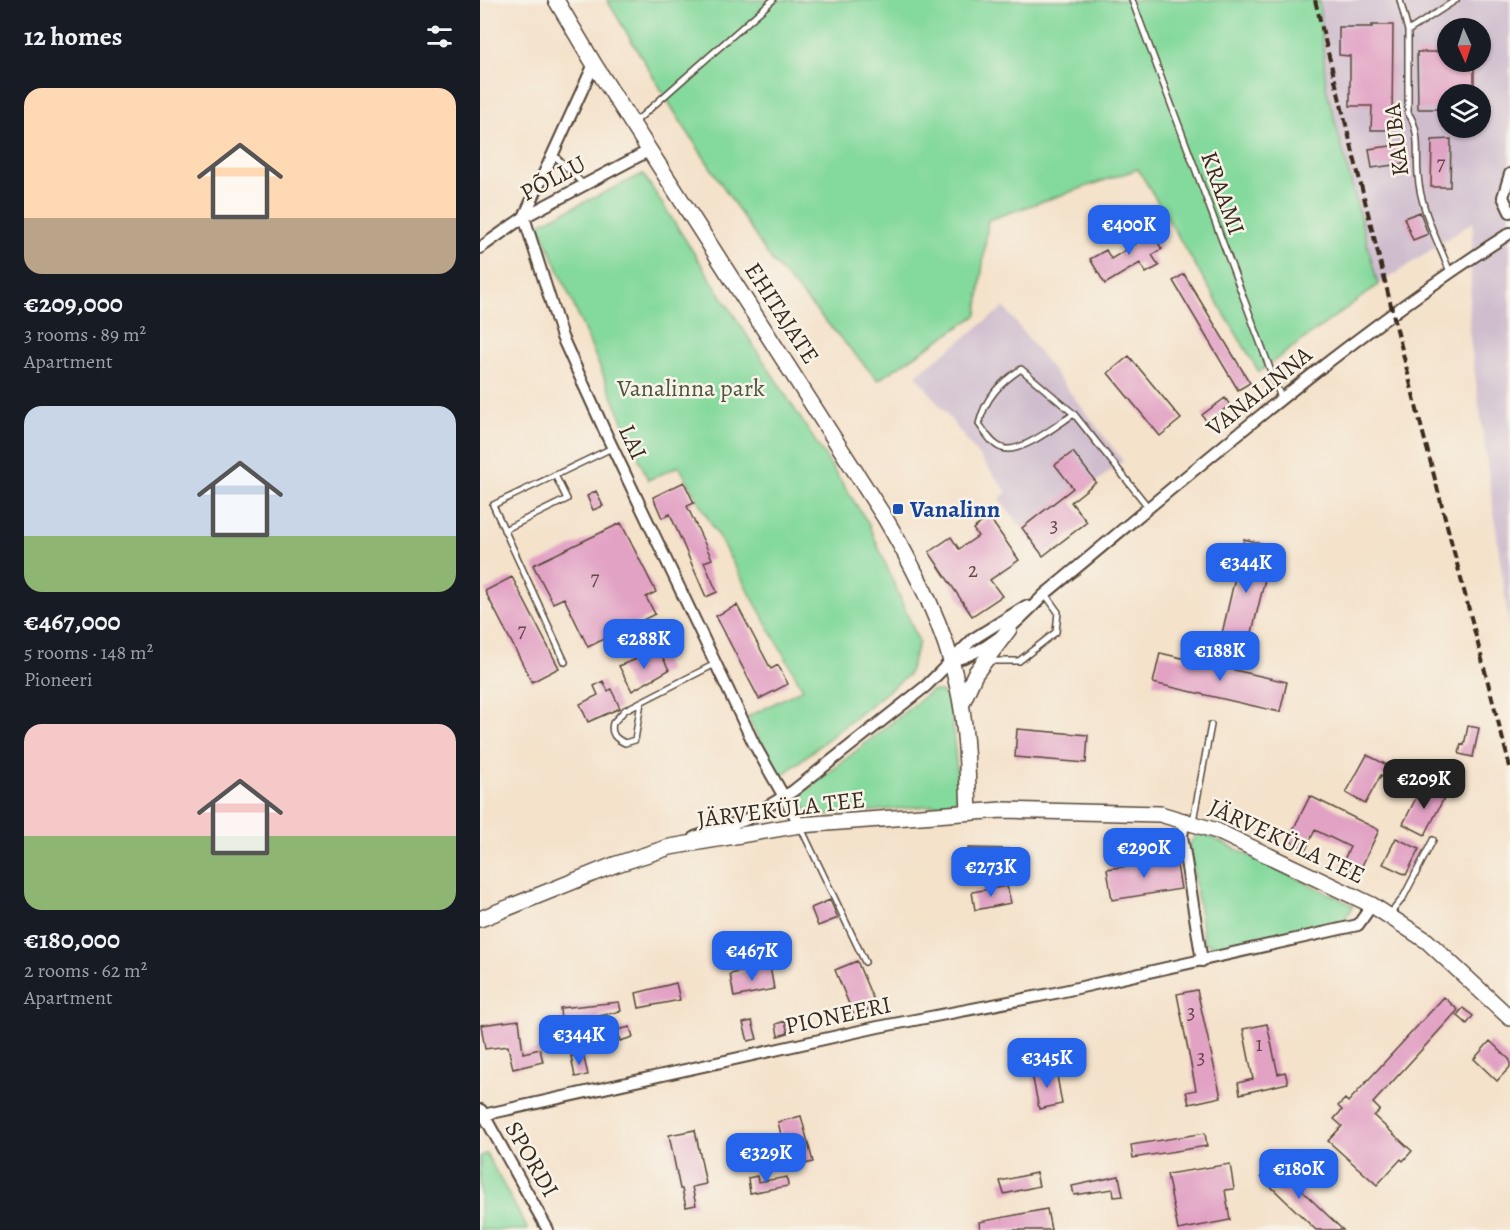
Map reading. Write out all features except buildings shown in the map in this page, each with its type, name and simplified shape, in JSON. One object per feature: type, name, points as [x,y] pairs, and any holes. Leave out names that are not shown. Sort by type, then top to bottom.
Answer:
[{"type":"main road","name":"EHITAJATE","points":[[556,0],[594,64],[890,526],[924,590],[951,661]]},
{"type":"main road","points":[[961,706],[969,683],[1009,629]]},
{"type":"main road","points":[[951,661],[961,706],[969,812]]},
{"type":"main road","name":"JÄRVEKÜLA TEE","points":[[480,919],[614,865],[670,847],[800,825],[969,812],[1160,814],[1189,820],[1259,850],[1371,905],[1427,941],[1510,1018]]},
{"type":"street","points":[[524,217],[594,64]]},
{"type":"street","name":"PÕLLU","points":[[480,248],[524,217],[650,150]]},
{"type":"street","points":[[1510,174],[1503,197],[1510,212]]},
{"type":"street","name":"LAI","points":[[524,217],[562,337],[612,448],[715,664],[783,797],[800,825]]},
{"type":"street","name":"VANALINNA","points":[[951,661],[973,656],[1009,629],[1044,594],[1281,398],[1393,311],[1510,233]]},
{"type":"street","name":"VANALINNA","points":[[951,661],[973,639],[1044,594]]},
{"type":"street","name":"JÄRVEKÜLA TEE","points":[[670,847],[745,820],[783,797],[926,686],[951,661]]},
{"type":"street","points":[[1189,820],[1182,836],[1202,961]]},
{"type":"street","name":"PIONEERI","points":[[482,1112],[878,1027],[1055,993],[1358,925],[1371,905]]},
{"type":"street","name":"SPORDI","points":[[482,1112],[548,1230]]},
{"type":"lane","points":[[633,124],[773,0]]},
{"type":"lane","name":"KRAAMI","points":[[1132,0],[1281,398]]},
{"type":"lane","name":"KAUBA","points":[[1400,0],[1408,31],[1408,113],[1415,123],[1418,179],[1426,209],[1450,272]]},
{"type":"lane","points":[[1408,31],[1456,0]]},
{"type":"lane","points":[[553,154],[584,185]]},
{"type":"lane","points":[[1074,414],[1017,449],[1002,448],[991,440],[979,424],[983,407],[1001,382],[1022,369],[1074,414],[1149,508]]},
{"type":"lane","points":[[565,662],[493,505],[612,448]]},
{"type":"lane","points":[[504,530],[567,499],[555,475]]},
{"type":"lane","points":[[983,663],[997,659],[1018,661],[1056,632],[1058,612],[1044,594]]},
{"type":"lane","points":[[641,702],[635,740],[625,743],[616,739],[613,734],[613,723],[625,710],[715,664]]},
{"type":"lane","points":[[1189,820],[1211,724]]},
{"type":"lane","points":[[800,825],[865,962]]},
{"type":"lane","points":[[1389,916],[1403,898],[1433,840]]},
{"type":"shaded area","points":[[1319,0],[1510,0],[1510,632],[1469,330],[1473,222],[1378,285],[1326,87]]},
{"type":"shaded area","points":[[1004,307],[1123,461],[1078,496],[1072,489],[1022,528],[999,499],[1007,492],[916,375]]},
{"type":"green space","points":[[607,0],[1319,0],[1326,87],[1378,285],[1259,372],[1138,169],[988,220],[977,315],[878,380],[771,260],[677,116]]},
{"type":"green space","name":"Vanalinna park","points":[[643,174],[868,523],[919,642],[908,675],[780,777],[747,717],[803,689],[679,466],[648,480],[539,224]]},
{"type":"green space","points":[[931,691],[939,691],[950,698],[959,794],[956,800],[948,804],[809,817],[801,795]]},
{"type":"green space","points":[[1200,832],[1353,905],[1343,923],[1217,949],[1204,941],[1189,844]]},
{"type":"green space","points":[[486,1153],[528,1230],[480,1230],[480,1157]]},
{"type":"railway","points":[[1315,0],[1418,414],[1510,767]]},
{"type":"place","name":"Vanalinn","points":[[898,509]]}]
